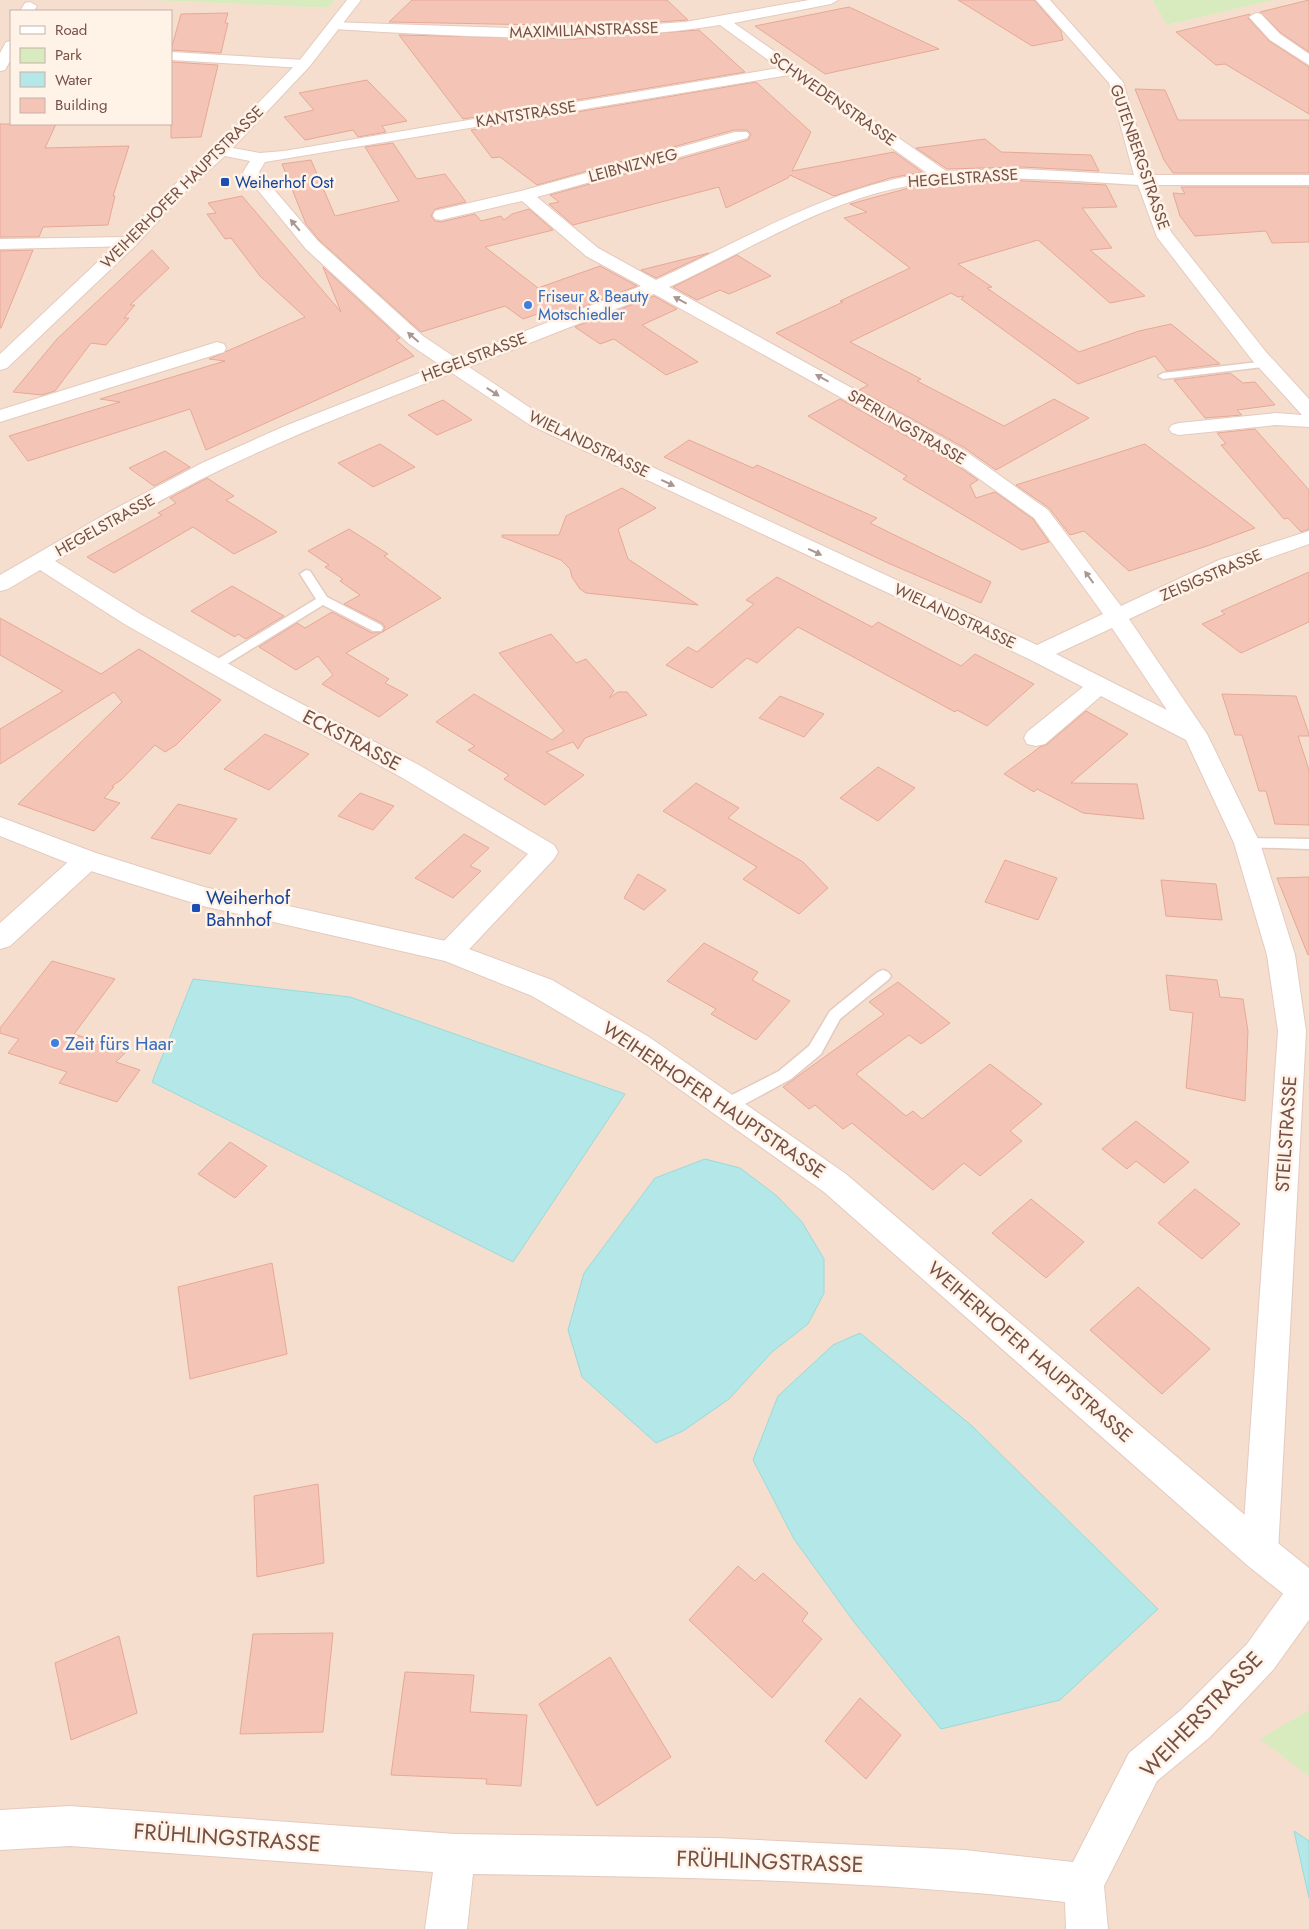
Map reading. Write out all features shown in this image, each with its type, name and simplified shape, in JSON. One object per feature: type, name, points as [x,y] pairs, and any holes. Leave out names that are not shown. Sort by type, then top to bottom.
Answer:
[{"type":"street","name":"WEIHERHOFER HAUPTSTRASSE","points":[[0,364],[128,242],[178,190],[221,151],[304,64],[354,0]]},
{"type":"street","name":"MAXIMILIANSTRASSE","points":[[336,25],[530,34],[636,30],[724,21],[831,0]]},
{"type":"street","name":"GUTENBERGSTRASSE","points":[[1043,0],[1116,82],[1144,180],[1163,232],[1196,277],[1267,364],[1309,411]]},
{"type":"street","points":[[1256,17],[1275,37],[1309,61]]},
{"type":"street","name":"SCHWEDENSTRASSE","points":[[724,21],[943,177]]},
{"type":"street","points":[[0,67],[10,49]]},
{"type":"street","points":[[172,56],[304,64]]},
{"type":"street","name":"KANTSTRASSE","points":[[260,158],[792,70]]},
{"type":"street","name":"LEIBNIZWEG","points":[[440,214],[525,194],[741,135]]},
{"type":"street","points":[[221,151],[260,158]]},
{"type":"street","name":"WIELANDSTRASSE","points":[[260,158],[251,172],[312,245],[416,340],[452,366],[537,421],[1037,654],[1195,734]]},
{"type":"street","name":"HEGELSTRASSE","points":[[0,584],[128,511],[238,454],[452,366],[655,287],[829,204],[876,188],[943,177],[1027,173],[1144,180],[1309,180]]},
{"type":"street","points":[[525,194],[545,214],[592,252],[655,287]]},
{"type":"street","points":[[0,244],[128,242]]},
{"type":"street","name":"SPERLINGSTRASSE","points":[[655,287],[957,454],[1041,514],[1091,580],[1195,734]]},
{"type":"street","points":[[0,416],[217,348]]},
{"type":"street","points":[[1179,429],[1276,419],[1309,421]]},
{"type":"street","name":"ZEISIGSTRASSE","points":[[1037,654],[1227,565],[1309,538]]},
{"type":"street","name":"ECKSTRASSE","points":[[40,562],[134,620],[410,771],[545,852],[450,952]]},
{"type":"street","points":[[1036,738],[1099,686]]},
{"type":"street","name":"STEILSTRASSE","points":[[1195,734],[1224,791],[1246,844],[1281,955],[1292,1031],[1260,1552]]},
{"type":"street","name":"WEIHERHOFER HAUPTSTRASSE","points":[[0,826],[87,860],[202,896],[450,952],[542,988],[640,1045],[835,1183],[1260,1552],[1309,1591]]},
{"type":"street","points":[[0,939],[87,860]]},
{"type":"street","name":"WEIHERSTRASSE","points":[[1084,1884],[1143,1767],[1195,1724],[1260,1658],[1309,1591]]},
{"type":"street","name":"FRÜHLINGSTRASSE","points":[[0,1830],[70,1826],[455,1854],[716,1858],[826,1863],[965,1870],[1084,1884]]},
{"type":"street","points":[[446,1929],[455,1854]]},
{"type":"street","points":[[1084,1884],[1087,1929]]},
{"type":"lane","points":[[1164,376],[1267,364]]},
{"type":"lane","points":[[306,574],[323,600],[377,628]]},
{"type":"lane","points":[[215,666],[323,600]]},
{"type":"lane","points":[[1246,844],[1309,844]]},
{"type":"lane","points":[[726,1106],[785,1075],[815,1050],[835,1015],[883,976]]},
{"type":"shaded area","points":[[0,0],[151,0],[328,8],[335,0],[1152,0],[1167,25],[1274,0],[1309,0],[1309,1929],[0,1929]]},
{"type":"green space","points":[[151,0],[335,0],[328,8]]},
{"type":"green space","points":[[1152,0],[1274,0],[1167,25]]},
{"type":"green space","points":[[1309,1710],[1309,1776],[1260,1739]]},
{"type":"water","points":[[193,979],[350,997],[625,1094],[513,1262],[152,1082]]},
{"type":"water","points":[[705,1159],[740,1168],[777,1196],[802,1222],[824,1259],[824,1293],[808,1324],[772,1352],[729,1399],[683,1431],[656,1443],[582,1377],[568,1330],[584,1273],[655,1178]]},
{"type":"water","points":[[860,1333],[972,1426],[1158,1609],[1060,1700],[941,1729],[854,1622],[794,1539],[753,1460],[778,1396],[833,1345]]},
{"type":"water","points":[[1294,1831],[1309,1841],[1309,1898]]},
{"type":"building","points":[[412,0],[667,0],[688,20],[597,26],[389,22]]},
{"type":"building","points":[[958,0],[1034,0],[1061,31],[1063,40],[1032,46]]},
{"type":"building","points":[[1309,0],[1309,52],[1281,33],[1260,12]]},
{"type":"building","points":[[849,7],[939,49],[825,74],[755,26]]},
{"type":"building","points":[[228,13],[225,23],[228,23],[221,53],[172,50],[181,14]]},
{"type":"building","points":[[1250,14],[1248,18],[1269,41],[1309,67],[1309,114],[1225,64],[1216,65],[1176,32]]},
{"type":"building","points":[[699,30],[745,72],[463,119],[399,35],[576,39]]},
{"type":"building","points":[[172,62],[218,65],[201,137],[171,138]]},
{"type":"building","points":[[367,80],[407,121],[382,126],[386,132],[358,137],[353,130],[305,140],[284,117],[314,110],[299,93]]},
{"type":"building","points":[[756,82],[811,132],[792,171],[894,152],[922,172],[890,178],[834,196],[790,175],[788,178],[726,208],[719,187],[573,225],[549,204],[559,202],[550,195],[748,140],[751,134],[747,130],[734,130],[537,185],[500,157],[492,158],[471,130]]},
{"type":"building","points":[[1135,89],[1165,90],[1178,120],[1309,120],[1309,173],[1173,173],[1164,160]]},
{"type":"building","points":[[0,124],[56,125],[45,148],[129,146],[113,196],[115,196],[108,225],[43,227],[39,237],[0,237]]},
{"type":"building","points":[[985,139],[1001,152],[1091,155],[1099,171],[1021,167],[947,169],[916,148]]},
{"type":"building","points":[[393,143],[417,179],[445,174],[466,202],[435,209],[431,216],[435,221],[441,222],[475,214],[481,221],[501,216],[504,220],[512,214],[529,209],[553,230],[485,247],[538,288],[600,266],[637,286],[559,316],[549,310],[523,319],[505,306],[421,332],[319,240],[306,224],[282,164],[311,160],[335,216],[399,201],[365,147]]},
{"type":"building","points":[[1006,180],[1106,185],[1117,207],[1082,208],[1112,248],[1090,250],[1145,296],[1110,303],[1038,240],[958,264],[992,287],[987,288],[1079,352],[1139,331],[1171,324],[1220,364],[1167,371],[1155,356],[1078,384],[961,299],[964,296],[958,297],[951,293],[850,342],[921,379],[917,381],[1004,426],[1054,399],[1089,418],[996,470],[965,448],[859,390],[868,385],[776,333],[910,268],[844,218],[867,212],[850,204],[909,188],[941,183]]},
{"type":"building","points":[[1181,187],[1309,187],[1309,242],[1272,243],[1266,231],[1195,236],[1180,216],[1173,193],[1185,194]]},
{"type":"building","points":[[242,196],[341,312],[323,267],[400,338],[396,340],[414,356],[206,450],[190,409],[28,461],[9,436],[120,402],[100,399],[225,361],[209,359],[305,317],[260,276],[231,238],[225,239],[207,214],[216,213],[208,203]]},
{"type":"building","points":[[33,250],[1,328],[0,328],[0,251]]},
{"type":"building","points":[[152,250],[169,268],[130,305],[135,305],[124,318],[129,318],[106,345],[91,343],[55,391],[42,395],[13,392],[57,339]]},
{"type":"building","points":[[709,253],[656,278],[641,270]]},
{"type":"building","points":[[737,255],[771,276],[729,294],[720,290],[697,300],[673,287]]},
{"type":"building","points":[[654,296],[677,309],[642,325],[698,362],[666,375],[614,339],[600,344],[575,327]]},
{"type":"building","points":[[1230,373],[1243,383],[1255,382],[1275,405],[1237,410],[1242,415],[1205,418],[1174,380]]},
{"type":"building","points":[[840,399],[949,460],[978,480],[970,485],[976,498],[995,492],[1033,519],[1049,542],[1022,550],[903,479],[907,476],[808,416]]},
{"type":"building","points":[[443,400],[472,420],[437,435],[408,415]]},
{"type":"building","points":[[1255,429],[1309,490],[1309,529],[1301,532],[1288,518],[1284,519],[1221,445],[1226,444],[1217,433]]},
{"type":"building","points":[[689,440],[753,468],[757,465],[877,518],[870,523],[991,582],[981,603],[888,563],[664,457]]},
{"type":"building","points":[[380,444],[415,467],[373,487],[338,463]]},
{"type":"building","points":[[1145,444],[1255,528],[1207,546],[1129,571],[1084,531],[1070,535],[1049,508],[1016,485]]},
{"type":"building","points":[[165,451],[190,467],[154,486],[129,468]]},
{"type":"building","points":[[207,478],[234,496],[226,500],[277,532],[234,554],[193,527],[114,573],[87,557],[162,515],[158,513],[176,503],[170,498]]},
{"type":"building","points":[[622,488],[656,508],[618,529],[628,559],[698,605],[586,593],[580,589],[572,577],[570,569],[561,560],[502,537],[502,535],[559,535],[566,516]]},
{"type":"building","points":[[349,529],[388,554],[384,556],[441,598],[383,631],[385,627],[382,623],[344,604],[360,595],[340,581],[343,579],[325,567],[329,565],[308,551]]},
{"type":"building","points":[[1309,572],[1309,622],[1241,653],[1202,624],[1225,614],[1221,611]]},
{"type":"building","points":[[777,577],[872,627],[878,622],[961,666],[975,654],[1034,684],[987,726],[957,710],[955,712],[798,627],[757,663],[747,658],[712,688],[666,665],[688,647],[697,652],[754,604],[746,600]]},
{"type":"building","points":[[232,586],[284,616],[246,639],[238,634],[235,637],[191,611]]},
{"type":"building","points":[[332,612],[372,633],[382,632],[346,653],[389,679],[385,683],[408,695],[379,717],[322,684],[333,675],[318,656],[296,670],[259,647],[297,623],[305,628]]},
{"type":"building","points":[[0,618],[101,674],[139,649],[221,700],[176,745],[165,752],[155,745],[121,780],[112,786],[114,787],[104,798],[120,803],[94,831],[18,804],[122,702],[114,692],[0,764],[0,729],[63,691],[0,655]]},
{"type":"building","points":[[551,634],[576,663],[586,659],[614,691],[609,698],[618,692],[627,692],[647,715],[585,738],[578,749],[573,742],[546,752],[584,775],[545,805],[504,779],[509,775],[468,750],[475,746],[436,722],[474,694],[552,740],[564,731],[499,653]]},
{"type":"building","points":[[1222,694],[1296,696],[1309,734],[1309,736],[1298,736],[1309,770],[1309,825],[1275,824],[1266,791],[1259,791],[1242,735],[1235,735]]},
{"type":"building","points":[[780,696],[824,714],[804,737],[759,718]]},
{"type":"building","points":[[1086,711],[1128,734],[1071,783],[1137,784],[1144,819],[1083,813],[1037,789],[1034,792],[1004,774],[1040,747],[1046,745]]},
{"type":"building","points":[[265,734],[309,754],[269,790],[224,769]]},
{"type":"building","points":[[878,767],[915,788],[878,821],[840,798]]},
{"type":"building","points":[[696,783],[739,808],[728,818],[803,862],[828,888],[799,914],[743,879],[757,867],[663,811]]},
{"type":"building","points":[[360,793],[394,806],[373,830],[338,816]]},
{"type":"building","points":[[178,804],[237,819],[210,854],[151,838]]},
{"type":"building","points":[[464,834],[489,848],[470,866],[481,871],[453,898],[415,878]]},
{"type":"building","points":[[1005,860],[1057,878],[1038,920],[985,902]]},
{"type":"building","points":[[638,874],[666,890],[644,910],[624,898]]},
{"type":"building","points":[[1309,877],[1309,954],[1308,955],[1277,878]]},
{"type":"building","points":[[1161,880],[1216,884],[1222,920],[1166,916]]},
{"type":"building","points":[[704,943],[758,972],[752,980],[790,1001],[756,1040],[711,1014],[716,1009],[667,981]]},
{"type":"building","points":[[52,961],[115,979],[74,1034],[127,1051],[116,1062],[140,1070],[117,1102],[59,1083],[67,1072],[8,1053],[19,1039],[0,1033],[0,1028]]},
{"type":"building","points":[[1166,975],[1217,980],[1220,997],[1243,999],[1248,1031],[1245,1101],[1186,1088],[1193,1013],[1170,1010]]},
{"type":"building","points":[[898,982],[950,1023],[921,1044],[909,1035],[856,1074],[906,1116],[913,1111],[922,1119],[990,1064],[1042,1104],[1010,1131],[1022,1141],[980,1176],[964,1163],[933,1190],[852,1123],[843,1129],[815,1105],[809,1109],[783,1087],[884,1014],[869,1002]]},
{"type":"building","points":[[1136,1121],[1189,1162],[1164,1183],[1136,1161],[1127,1169],[1102,1149]]},
{"type":"building","points":[[230,1142],[267,1166],[235,1198],[198,1174]]},
{"type":"building","points":[[1195,1189],[1240,1224],[1202,1259],[1158,1223]]},
{"type":"building","points":[[1031,1199],[1084,1242],[1046,1278],[992,1233]]},
{"type":"building","points":[[272,1263],[287,1354],[190,1379],[178,1287]]},
{"type":"building","points":[[1138,1287],[1210,1349],[1162,1394],[1090,1330]]},
{"type":"building","points":[[318,1484],[324,1563],[257,1577],[254,1496]]},
{"type":"building","points":[[738,1566],[755,1581],[763,1573],[808,1613],[802,1621],[822,1639],[772,1698],[689,1620]]},
{"type":"building","points":[[333,1633],[323,1732],[240,1734],[253,1634]]},
{"type":"building","points":[[119,1636],[137,1713],[71,1740],[55,1663]]},
{"type":"building","points":[[610,1657],[671,1757],[597,1806],[539,1704]]},
{"type":"building","points":[[405,1672],[474,1675],[470,1712],[527,1715],[521,1786],[486,1784],[487,1779],[391,1775]]},
{"type":"building","points":[[860,1698],[901,1735],[866,1779],[825,1741]]},
{"type":"place","name":"Weiherhof Ost","points":[[225,182]]},
{"type":"place","name":"Friseur & Beauty Motschiedler","points":[[528,305]]},
{"type":"place","name":"Weiherhof Bahnhof","points":[[196,908]]},
{"type":"place","name":"Zeit fürs Haar","points":[[55,1043]]}]
